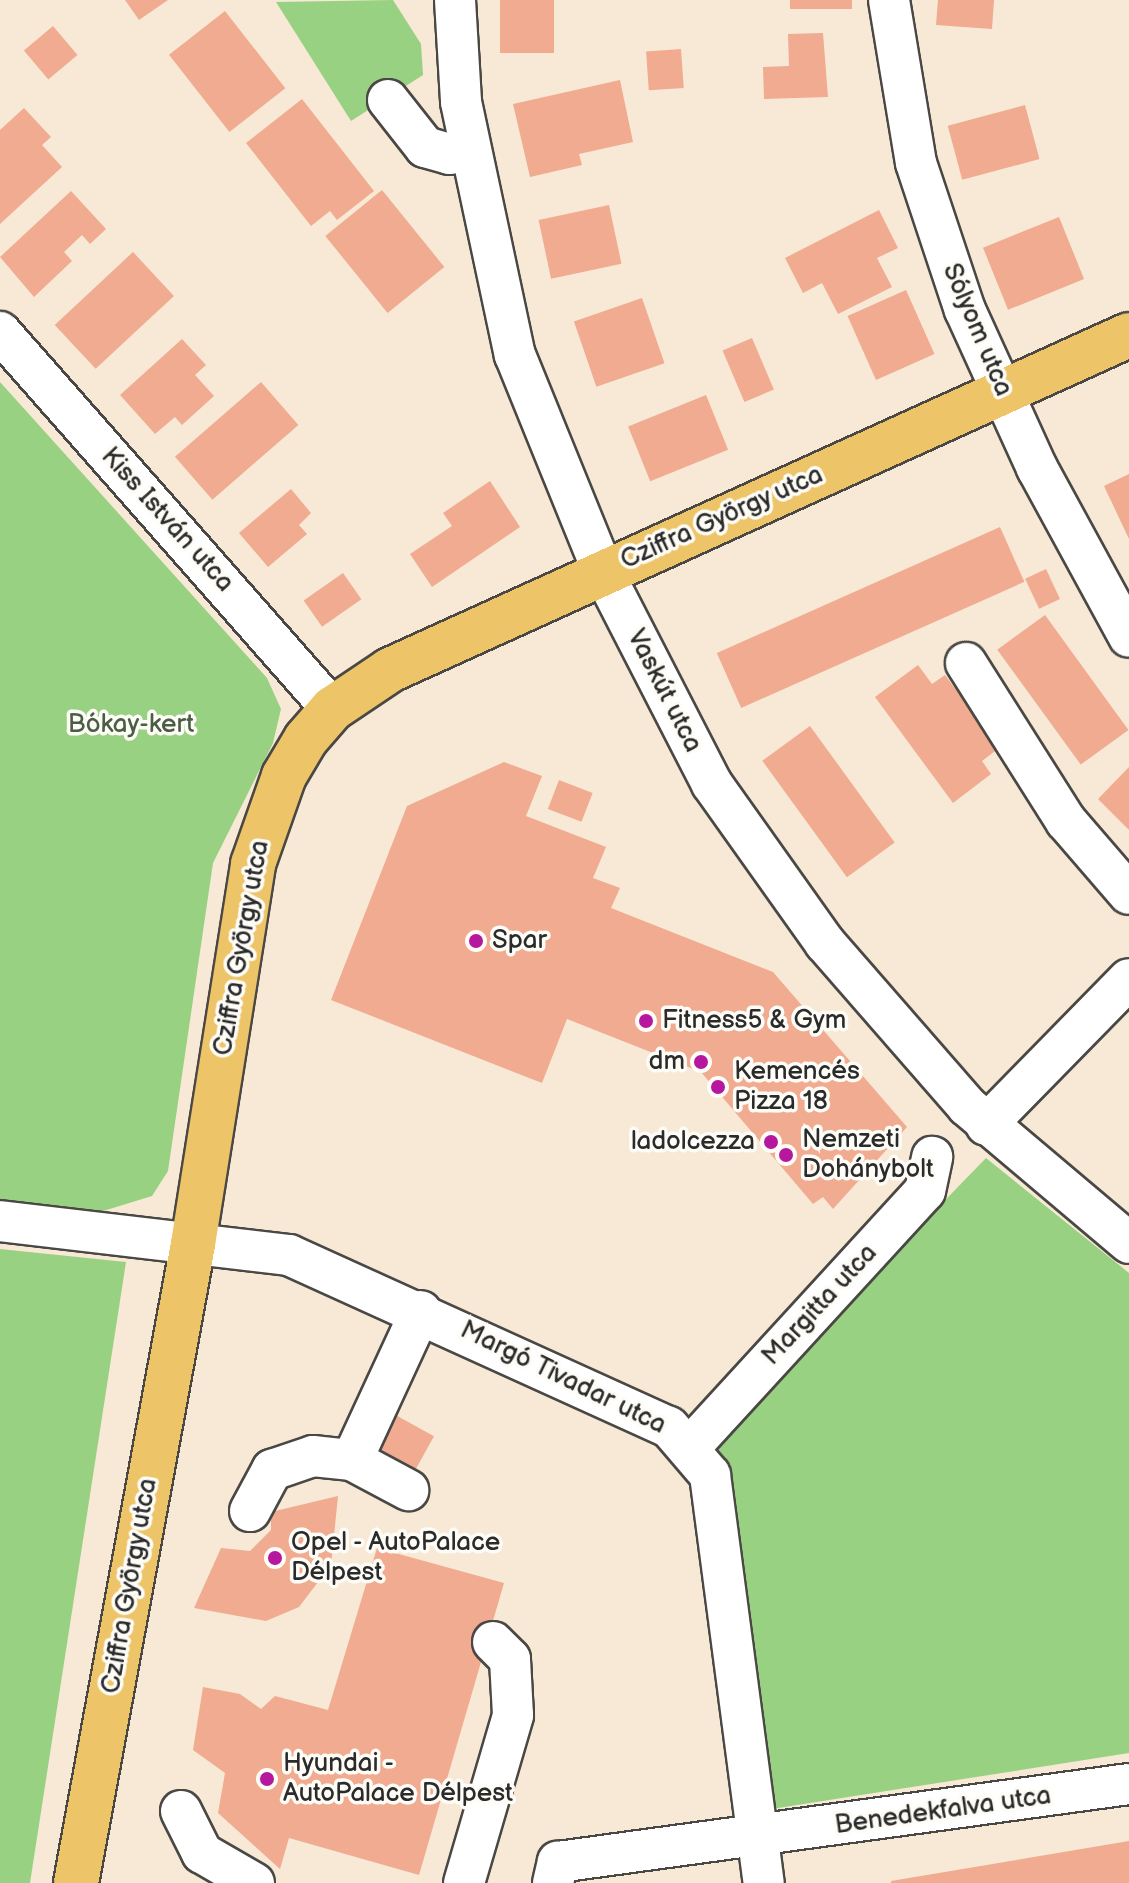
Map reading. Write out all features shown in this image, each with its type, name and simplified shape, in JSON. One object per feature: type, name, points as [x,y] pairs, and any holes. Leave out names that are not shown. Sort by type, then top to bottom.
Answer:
[{"type":"main road","name":"Cziffra György utca","points":[[76,1883],[193,1244],[253,864],[284,776],[332,709],[390,670],[1129,335]]},
{"type":"street","name":"Vaskút utca","points":[[455,0],[470,150],[515,355],[603,572],[712,784],[787,895],[986,1125],[1129,1243]]},
{"type":"street","name":"Sólyom utca","points":[[889,0],[916,163],[960,296],[1003,392],[1129,637]]},
{"type":"street","points":[[388,100],[425,147],[449,154],[470,150]]},
{"type":"street","name":"Kiss István utca","points":[[0,332],[332,709]]},
{"type":"street","points":[[966,663],[1057,808],[1129,894]]},
{"type":"street","points":[[986,1125],[1129,979]]},
{"type":"street","name":"Margitta utca","points":[[691,1446],[925,1191],[932,1157]]},
{"type":"street","name":"Margó Tivadar utca","points":[[0,1221],[289,1255],[636,1408],[691,1446],[710,1475],[764,1883]]},
{"type":"street","points":[[352,1460],[421,1311]]},
{"type":"street","points":[[250,1511],[272,1470],[313,1456],[352,1460],[408,1490]]},
{"type":"street","points":[[464,1883],[513,1715],[510,1659],[493,1642]]},
{"type":"street","name":"Benedekfalva utca","points":[[553,1883],[558,1862],[756,1839],[1129,1784]]},
{"type":"street","points":[[181,1811],[202,1853],[254,1883]]},
{"type":"green space","points":[[393,0],[421,44],[423,75],[351,121],[276,2]]},
{"type":"green space","name":"Bókay-kert","points":[[0,382],[267,678],[281,709],[273,743],[213,863],[168,1171],[152,1196],[77,1219],[0,1208]]},
{"type":"green space","points":[[986,1158],[1129,1273],[1129,1753],[753,1812],[698,1455]]},
{"type":"green space","points":[[0,1249],[126,1262],[30,1883],[0,1883]]},
{"type":"building","points":[[125,0],[168,0],[139,20]]},
{"type":"building","points":[[500,0],[554,0],[554,53],[500,53]]},
{"type":"building","points":[[790,0],[852,0],[852,9],[790,9]]},
{"type":"building","points":[[938,0],[994,0],[992,29],[936,25]]},
{"type":"building","points":[[225,11],[285,88],[229,132],[169,55]]},
{"type":"building","points":[[53,26],[77,55],[48,80],[24,50]]},
{"type":"building","points":[[823,33],[828,97],[764,99],[763,67],[789,66],[788,34]]},
{"type":"building","points":[[681,49],[684,88],[649,90],[646,51]]},
{"type":"building","points":[[620,80],[633,142],[579,154],[582,165],[530,177],[513,104]]},
{"type":"building","points":[[302,99],[374,191],[337,220],[330,211],[311,226],[246,143]]},
{"type":"building","points":[[1025,105],[1039,159],[962,180],[948,126]]},
{"type":"building","points":[[24,108],[51,137],[42,145],[62,167],[0,224],[0,130]]},
{"type":"building","points":[[382,190],[444,267],[388,313],[325,236]]},
{"type":"building","points":[[71,191],[106,229],[90,244],[82,235],[64,252],[72,261],[34,297],[0,257]]},
{"type":"building","points":[[609,205],[621,264],[551,279],[539,220]]},
{"type":"building","points":[[879,210],[898,248],[877,258],[892,287],[838,314],[822,283],[803,293],[785,258]]},
{"type":"building","points":[[1059,217],[1084,279],[1008,310],[983,248]]},
{"type":"building","points":[[133,252],[174,296],[96,369],[55,325]]},
{"type":"building","points":[[906,290],[934,354],[876,380],[848,316]]},
{"type":"building","points":[[642,298],[664,363],[596,387],[574,321]]},
{"type":"building","points":[[752,338],[774,390],[744,402],[723,351]]},
{"type":"building","points":[[182,339],[206,365],[195,375],[214,396],[182,425],[175,417],[155,434],[120,395]]},
{"type":"building","points":[[261,382],[298,425],[212,500],[175,457]]},
{"type":"building","points":[[706,395],[728,450],[650,481],[628,426]]},
{"type":"building","points":[[1129,474],[1129,539],[1104,486]]},
{"type":"building","points":[[490,481],[520,527],[432,587],[410,554],[452,526],[443,513]]},
{"type":"building","points":[[291,489],[311,513],[299,525],[307,534],[268,567],[239,533]]},
{"type":"building","points":[[1000,527],[1024,582],[741,708],[717,653]]},
{"type":"building","points":[[1046,569],[1060,599],[1039,609],[1025,579]]},
{"type":"building","points":[[343,573],[361,599],[322,627],[304,601]]},
{"type":"building","points":[[1045,615],[1128,730],[1081,765],[997,650]]},
{"type":"building","points":[[918,665],[932,684],[945,675],[999,748],[982,761],[991,774],[953,803],[875,697]]},
{"type":"building","points":[[810,726],[895,842],[847,877],[762,761]]},
{"type":"building","points":[[504,762],[542,776],[526,816],[606,847],[593,878],[620,888],[611,908],[773,972],[907,1127],[833,1209],[823,1197],[813,1204],[701,1072],[567,1019],[542,1083],[331,1000],[407,806]]},
{"type":"building","points":[[1129,767],[1129,830],[1098,799]]},
{"type":"building","points":[[559,780],[593,793],[581,822],[548,809]]},
{"type":"building","points":[[392,1413],[434,1436],[416,1470],[374,1446]]},
{"type":"building","name":"Opel - AutoPalace Délpest","points":[[338,1496],[331,1565],[299,1607],[266,1621],[194,1608],[221,1548],[250,1551],[271,1530],[271,1512]]},
{"type":"building","points":[[377,1548],[504,1583],[419,1875],[289,1838],[280,1869],[218,1813],[225,1773],[193,1750],[203,1687],[240,1694],[261,1709],[275,1696],[328,1710]]},
{"type":"building","points":[[1129,1841],[1129,1883],[891,1883],[891,1881]]},
{"type":"place","name":"Spar","points":[[476,941]]},
{"type":"place","name":"Fitness5 & Gym","points":[[646,1021]]},
{"type":"place","name":"dm","points":[[701,1062]]},
{"type":"place","name":"Kemencés Pizza 18","points":[[718,1087]]},
{"type":"place","name":"ladolcezza","points":[[771,1142]]},
{"type":"place","name":"Nemzeti Dohánybolt","points":[[786,1155]]},
{"type":"place","name":"Opel - AutoPalace Délpest","points":[[275,1558]]},
{"type":"place","name":"Hyundai - AutoPalace Délpest","points":[[267,1779]]}]
